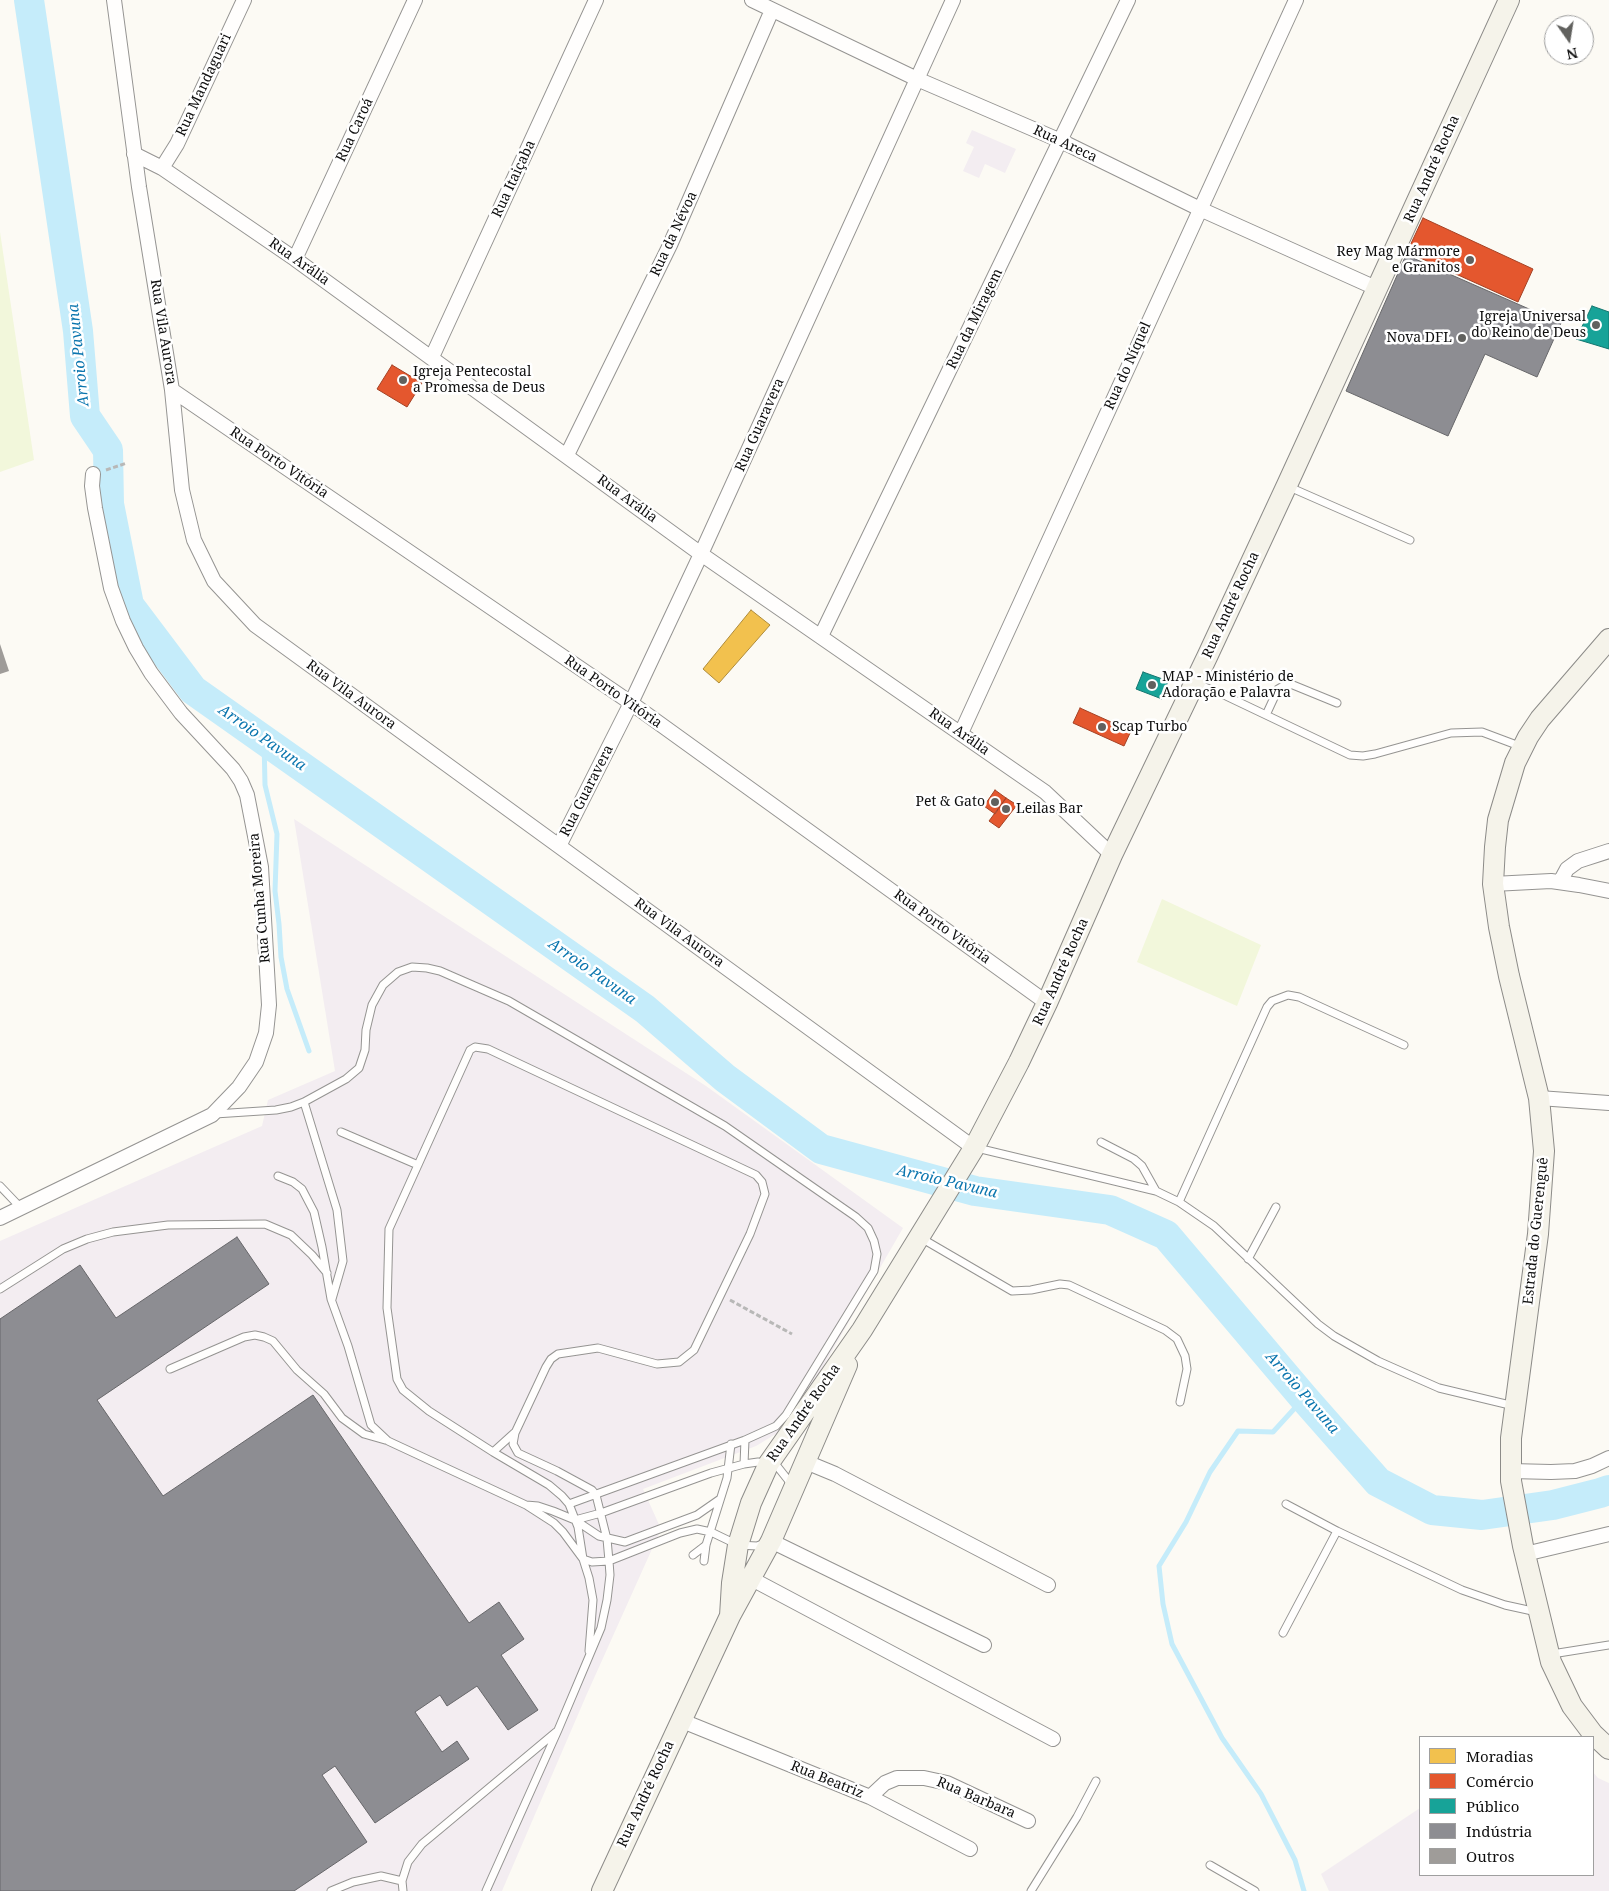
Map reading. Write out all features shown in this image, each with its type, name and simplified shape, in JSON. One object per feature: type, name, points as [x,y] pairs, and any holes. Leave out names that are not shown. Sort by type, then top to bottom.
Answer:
[{"type":"main road","name":"Rua André Rocha","points":[[730,1616],[732,1583],[738,1545],[751,1503],[769,1462],[862,1330],[918,1236],[972,1151],[1020,1062],[1048,1003],[1112,855],[1287,485],[1509,0]]},
{"type":"main road","name":"Estrada do Guerenguê","points":[[1609,639],[1545,713],[1515,763],[1498,820],[1493,884],[1499,928],[1509,976],[1539,1098],[1544,1151],[1538,1234],[1511,1438],[1511,1476],[1524,1550],[1549,1655],[1572,1706],[1593,1734],[1609,1749]]},
{"type":"main road","name":"Rua André Rocha","points":[[602,1891],[730,1616],[771,1541],[862,1330]]},
{"type":"street","name":"Rua Vila Aurora","points":[[114,0],[134,154],[172,390],[182,490],[194,540],[214,581],[254,625],[559,846],[972,1151]]},
{"type":"street","name":"Rua Mandaguari","points":[[162,168],[177,144],[244,0]]},
{"type":"street","name":"Rua Caroá","points":[[295,259],[415,0]]},
{"type":"street","name":"Rua Itaiçaba","points":[[432,357],[596,0]]},
{"type":"street","name":"Rua Areca","points":[[752,0],[916,79],[1061,141],[1200,208],[1378,289]]},
{"type":"street","name":"Rua Guaravera","points":[[559,846],[631,703],[701,554],[953,0]]},
{"type":"street","name":"Rua da Miragem","points":[[821,636],[1128,0]]},
{"type":"street","name":"Rua do Níquel","points":[[961,733],[1296,0]]},
{"type":"street","name":"Rua da Névoa","points":[[566,455],[670,245],[772,10]]},
{"type":"street","name":"Rua Arália","points":[[134,154],[162,168],[295,259],[701,554],[1045,792],[1112,855]]},
{"type":"street","name":"Rua Porto Vitória","points":[[172,390],[631,703],[1048,1003]]},
{"type":"street","name":"Rua Cunha Moreira","points":[[0,1218],[212,1114],[239,1087],[256,1062],[266,1033],[269,1005],[260,867],[247,795],[233,769],[181,713],[151,673],[136,648],[111,588],[95,508],[92,486],[93,474]]},
{"type":"street","points":[[1560,882],[1567,869],[1578,861],[1609,851]]},
{"type":"street","points":[[1493,884],[1550,881],[1609,891]]},
{"type":"street","points":[[1539,1098],[1609,1103]]},
{"type":"street","points":[[1511,1476],[1575,1471],[1609,1458]]},
{"type":"street","points":[[806,1462],[843,1479],[1048,1585]]},
{"type":"street","points":[[1524,1550],[1609,1534]]},
{"type":"street","points":[[771,1541],[984,1645]]},
{"type":"street","points":[[750,1578],[1053,1739]]},
{"type":"street","name":"Rua Beatriz","points":[[680,1720],[870,1796],[970,1848]]},
{"type":"street","name":"Rua Barbara","points":[[870,1796],[885,1783],[897,1778],[924,1778],[947,1783],[1028,1821]]},
{"type":"lane","points":[[1287,485],[1410,540]]},
{"type":"lane","points":[[1195,683],[1350,755],[1363,756],[1374,754],[1451,733],[1482,732],[1523,747]]},
{"type":"lane","points":[[1266,715],[1278,689],[1284,685],[1293,685],[1338,703]]},
{"type":"lane","points":[[212,1114],[276,1110],[304,1102],[346,1079],[359,1068],[365,1050],[366,1030],[372,1005],[383,985],[398,972],[412,967],[428,968],[440,971],[509,1001],[725,1126],[856,1216],[868,1228],[877,1254],[874,1271],[786,1415],[776,1426],[745,1440],[569,1504]]},
{"type":"lane","points":[[1179,1202],[1266,1007],[1272,1001],[1288,995],[1299,997],[1404,1045]]},
{"type":"lane","points":[[486,1891],[558,1730],[601,1628],[608,1592],[609,1561],[607,1538],[596,1495],[592,1490],[557,1471],[518,1454],[513,1444],[515,1433],[546,1367],[551,1359],[558,1354],[598,1348],[658,1364],[679,1362],[694,1350],[750,1234],[765,1194],[762,1182],[756,1175],[488,1048],[475,1047],[470,1050],[389,1229],[387,1308],[397,1379],[403,1390],[429,1411],[549,1485],[569,1504],[575,1520],[593,1600],[592,1628],[587,1661]]},
{"type":"lane","points":[[304,1102],[337,1210],[343,1261],[332,1299]]},
{"type":"lane","points":[[341,1132],[418,1165]]},
{"type":"lane","points":[[1101,1142],[1134,1159],[1142,1166],[1156,1191]]},
{"type":"lane","points":[[972,1151],[1156,1191],[1179,1202],[1214,1226],[1318,1324],[1364,1353],[1439,1388],[1515,1407]]},
{"type":"lane","points":[[278,1176],[293,1182],[302,1189],[314,1212],[332,1299],[348,1346],[367,1414],[371,1425],[388,1441]]},
{"type":"lane","points":[[0,1186],[21,1208]]},
{"type":"lane","points":[[1248,1259],[1276,1207]]},
{"type":"lane","points":[[0,1289],[63,1249],[87,1239],[113,1232],[168,1225],[265,1224],[290,1235],[312,1255],[327,1273]]},
{"type":"lane","points":[[918,1236],[1005,1288],[1019,1291],[1060,1284],[1069,1285],[1165,1330],[1177,1339],[1185,1356],[1187,1369],[1180,1402]]},
{"type":"lane","points":[[170,1369],[244,1337],[255,1335],[264,1337],[273,1342],[297,1370],[324,1394],[342,1418],[364,1434],[388,1441],[526,1505],[554,1523],[583,1559],[592,1562],[609,1561],[680,1533],[698,1529],[711,1532],[738,1545],[757,1546],[771,1541]]},
{"type":"lane","points":[[493,1452],[515,1433]]},
{"type":"lane","points":[[744,1464],[745,1440]]},
{"type":"lane","points":[[704,1561],[706,1545],[727,1478],[731,1444]]},
{"type":"lane","points":[[575,1520],[602,1513],[711,1473],[758,1462],[769,1462],[777,1466],[794,1489]]},
{"type":"lane","points":[[526,1505],[538,1506],[575,1520],[592,1532],[607,1538],[629,1542],[697,1515],[720,1499]]},
{"type":"lane","points":[[1286,1504],[1337,1531],[1462,1590],[1505,1605],[1539,1612]]},
{"type":"lane","points":[[1283,1633],[1337,1531]]},
{"type":"lane","points":[[693,1555],[706,1545]]},
{"type":"lane","points":[[1549,1655],[1609,1645]]},
{"type":"lane","points":[[403,1891],[402,1881],[408,1862],[422,1844],[558,1730]]},
{"type":"lane","points":[[1031,1891],[1096,1781]]},
{"type":"lane","points":[[1210,1865],[1255,1891]]},
{"type":"lane","points":[[331,1891],[353,1882],[380,1876],[402,1881]]},
{"type":"path","points":[[93,474],[127,464]]},
{"type":"path","points":[[721,1295],[792,1334]]},
{"type":"shaded area","points":[[972,130],[1016,149],[1005,173],[985,164],[979,178],[963,171],[974,147],[966,143]]},
{"type":"shaded area","points":[[294,819],[706,1086],[903,1228],[794,1417],[779,1432],[756,1446],[643,1489],[661,1529],[586,1696],[502,1891],[0,1891],[0,1241],[262,1126],[268,1100],[335,1071]]},
{"type":"shaded area","points":[[1594,1773],[1598,1778],[1609,1783],[1609,1891],[1329,1891],[1321,1874],[1419,1809],[1419,1876],[1594,1876]]},
{"type":"green space","points":[[0,232],[34,460],[0,472]]},
{"type":"green space","points":[[1162,899],[1261,945],[1237,1006],[1137,962]]},
{"type":"building: Moradias","points":[[751,610],[770,625],[719,683],[703,669]]},
{"type":"building: Comércio","name":"Rey Mag Mármore e Granitos","points":[[1423,218],[1533,269],[1518,302],[1407,252]]},
{"type":"building: Comércio","points":[[392,365],[422,383],[407,407],[377,389]]},
{"type":"building: Comércio","name":"Scap Turbo","points":[[1080,708],[1131,731],[1124,746],[1073,723]]},
{"type":"building: Comércio","name":"Pet & Gato","points":[[995,790],[1006,798],[995,814],[984,806]]},
{"type":"building: Comércio","name":"Leilas Bar","points":[[1006,798],[1017,805],[999,828],[989,821]]},
{"type":"building: Público","name":"Igreja Universal do Reino de Deus","points":[[1592,306],[1609,312],[1609,349],[1576,339]]},
{"type":"building: Público","name":"MAP - Ministério de Adoração e Palavra","points":[[1143,672],[1168,681],[1162,699],[1136,689]]},
{"type":"building: Indústria","name":"Nova DFL","points":[[1406,255],[1561,323],[1537,377],[1485,354],[1448,436],[1346,391]]},
{"type":"building: Indústria","points":[[237,1237],[269,1284],[97,1400],[163,1496],[313,1395],[469,1623],[499,1602],[524,1639],[501,1655],[538,1710],[508,1730],[477,1686],[447,1706],[440,1695],[415,1712],[442,1752],[457,1741],[469,1759],[375,1823],[335,1766],[322,1775],[367,1842],[294,1891],[0,1891],[0,1319],[80,1265],[116,1318]]},
{"type":"building: Outros","points":[[0,644],[9,671],[0,674]]},
{"type":"waterway","name":"Arroio Pavuna","points":[[29,0],[78,331],[85,416],[108,450],[109,504],[129,605],[193,690],[645,1009],[725,1078],[821,1149],[975,1191],[1110,1210],[1166,1235],[1378,1482],[1432,1510],[1482,1515],[1553,1505],[1609,1490]]},
{"type":"waterway","points":[[264,740],[265,785],[277,834],[275,891],[281,957],[287,989],[309,1051]]},
{"type":"waterway","points":[[1304,1398],[1273,1432],[1238,1431],[1210,1472],[1186,1522],[1159,1566],[1163,1604],[1172,1644],[1222,1738],[1261,1794],[1295,1860],[1304,1891]]},
{"type":"waterway","name":"Arroio Pavuna","points":[[1600,1493],[1609,1492]]},
{"type":"place","name":"Rey Mag Mármore e Granitos","points":[[1470,260]]},
{"type":"place","name":"Igreja Universal do Reino de Deus","points":[[1596,325]]},
{"type":"place","name":"Nova DFL","points":[[1462,338]]},
{"type":"place","name":"Igreja Pentecostal a Promessa de Deus","points":[[403,380]]},
{"type":"place","name":"MAP - Ministério de Adoração e Palavra","points":[[1152,685]]},
{"type":"place","name":"Scap Turbo","points":[[1102,727]]},
{"type":"place","name":"Pet & Gato","points":[[995,802]]},
{"type":"place","name":"Leilas Bar","points":[[1006,809]]}]
